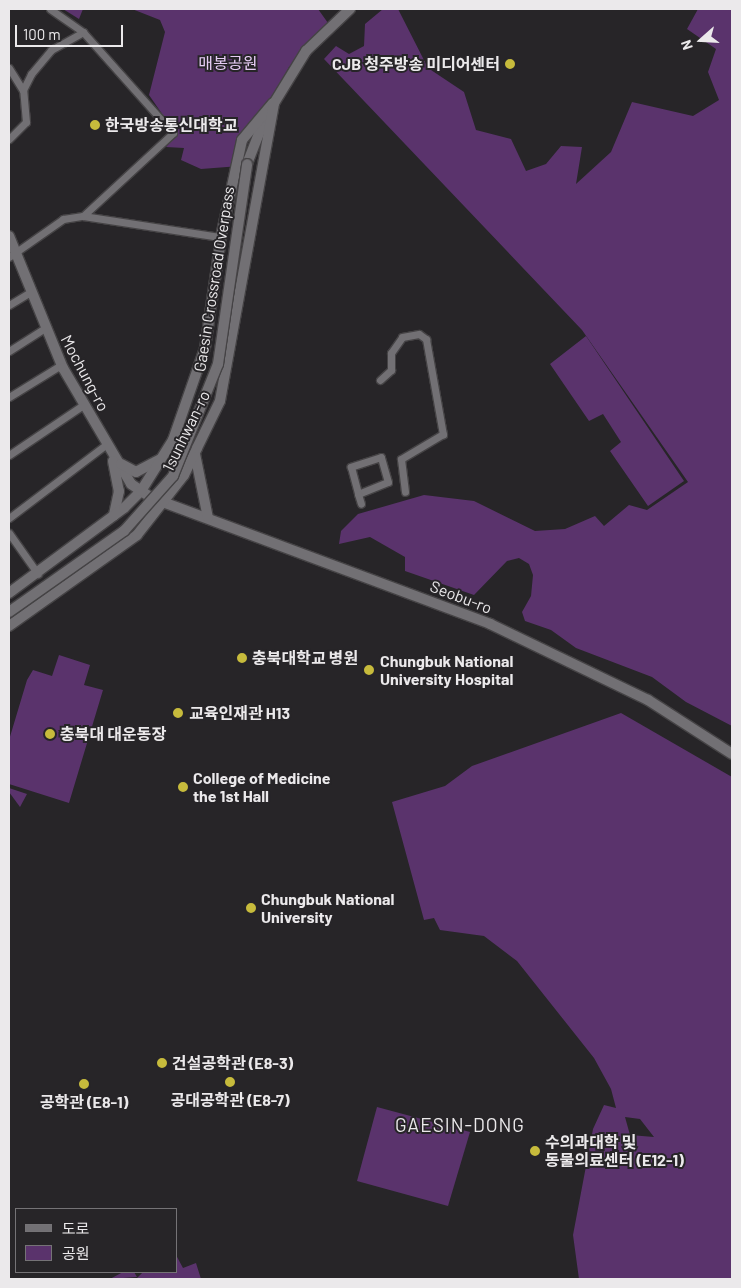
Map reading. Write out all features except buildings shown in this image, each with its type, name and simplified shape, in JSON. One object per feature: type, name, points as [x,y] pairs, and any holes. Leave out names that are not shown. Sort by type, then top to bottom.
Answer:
[{"type":"main road","name":"1sunhwan-ro","points":[[247,164],[274,102],[306,51],[350,9]]},
{"type":"main road","name":"1sunhwan-ro","points":[[9,626],[136,535],[163,502],[194,454],[220,401],[274,102]]},
{"type":"main road","points":[[9,593],[38,574],[113,518],[141,491],[163,456],[188,403],[205,348],[221,237],[242,140],[274,102]]},
{"type":"main road","name":"Gaesin Crossroad Overpass","points":[[9,612],[124,531],[173,476],[218,364],[247,164]]},
{"type":"main road","name":"Mochung-ro","points":[[9,236],[13,255],[31,292],[61,365],[83,405],[131,484],[163,502]]},
{"type":"main road","points":[[107,444],[119,491],[113,518]]},
{"type":"main road","points":[[194,454],[208,518]]},
{"type":"main road","points":[[118,462],[136,472],[163,456]]},
{"type":"main road","name":"Seobu-ro","points":[[163,502],[490,624],[648,700],[732,754]]},
{"type":"street","points":[[50,9],[83,32],[173,133],[83,216]]},
{"type":"street","points":[[23,90],[51,50],[83,32]]},
{"type":"street","points":[[9,68],[23,90],[26,122],[9,139]]},
{"type":"street","points":[[13,255],[63,219],[83,216],[221,237]]},
{"type":"street","points":[[9,305],[31,292]]},
{"type":"street","points":[[9,351],[45,328]]},
{"type":"street","points":[[380,380],[391,370],[391,353],[402,337],[419,334],[426,339],[444,434],[401,459],[405,492]]},
{"type":"street","points":[[9,398],[61,365]]},
{"type":"street","points":[[9,455],[83,405]]},
{"type":"street","points":[[9,518],[107,444]]},
{"type":"street","points":[[358,494],[388,482],[380,457],[351,467],[358,494],[361,504]]},
{"type":"street","points":[[9,534],[38,574]]},
{"type":"green space","points":[[63,9],[83,9],[79,19]]},
{"type":"green space","name":"매봉공원","points":[[132,9],[318,9],[328,23],[289,67],[249,138],[240,166],[201,169],[181,160],[184,148],[166,147],[176,134],[149,95],[165,32],[160,20]]},
{"type":"green space","points":[[383,9],[398,9],[428,68],[464,92],[476,130],[511,139],[526,171],[546,164],[561,146],[582,147],[576,184],[611,152],[632,102],[693,116],[719,100],[708,72],[716,49],[687,29],[698,9],[732,9],[732,726],[686,702],[652,677],[576,648],[551,630],[525,621],[522,612],[531,596],[533,575],[529,564],[519,558],[507,561],[474,595],[405,571],[405,557],[370,537],[339,544],[341,531],[358,514],[424,495],[474,501],[535,531],[565,529],[595,516],[604,526],[629,505],[647,510],[688,482],[582,330],[324,59],[336,46],[349,54],[364,46],[365,24]]},
{"type":"green space","points":[[586,336],[684,481],[648,506],[610,451],[621,442],[603,414],[589,421],[550,364]]},
{"type":"green space","points":[[59,655],[90,665],[84,685],[103,690],[69,803],[9,784],[9,740],[27,680],[33,670],[52,676]]},
{"type":"green space","points":[[621,713],[732,777],[732,1279],[579,1279],[573,1235],[593,1129],[604,1105],[616,1108],[611,1089],[594,1058],[517,961],[484,936],[440,930],[434,918],[424,920],[392,802],[445,786],[472,766]],"holes":[[[625,1117],[640,1119],[654,1137],[630,1135]]]},
{"type":"green space","points":[[9,788],[27,794],[20,807],[9,792]]},
{"type":"green space","points":[[377,1107],[470,1132],[448,1206],[357,1181]]},
{"type":"green space","points":[[178,1259],[183,1268],[196,1263],[201,1279],[136,1279],[142,1273],[178,1273]]},
{"type":"green space","points":[[121,1273],[135,1273],[137,1277],[110,1279]]},
{"type":"place","name":"CJB 청주방송 미디어센터","points":[[510,64]]},
{"type":"place","name":"한국방송통신대학교","points":[[95,125]]},
{"type":"place","name":"충북대학교 병원","points":[[242,658]]},
{"type":"place","name":"Chungbuk National University Hospital","points":[[369,670]]},
{"type":"place","name":"교육인재관 H13","points":[[178,713]]},
{"type":"place","name":"충북대 대운동장","points":[[50,734]]},
{"type":"place","name":"College of Medicine the 1st Hall","points":[[183,787]]},
{"type":"place","name":"Chungbuk National University","points":[[251,908]]},
{"type":"place","name":"건설공학관 (E8-3)","points":[[162,1063]]},
{"type":"place","name":"공대공학관 (E8-7)","points":[[230,1082]]},
{"type":"place","name":"공학관 (E8-1)","points":[[84,1084]]},
{"type":"place","name":"수의과대학 및 동물의료센터 (E12-1)","points":[[535,1151]]},
{"type":"district","name":"GAESIN-DONG","points":[[460,1125]]}]
